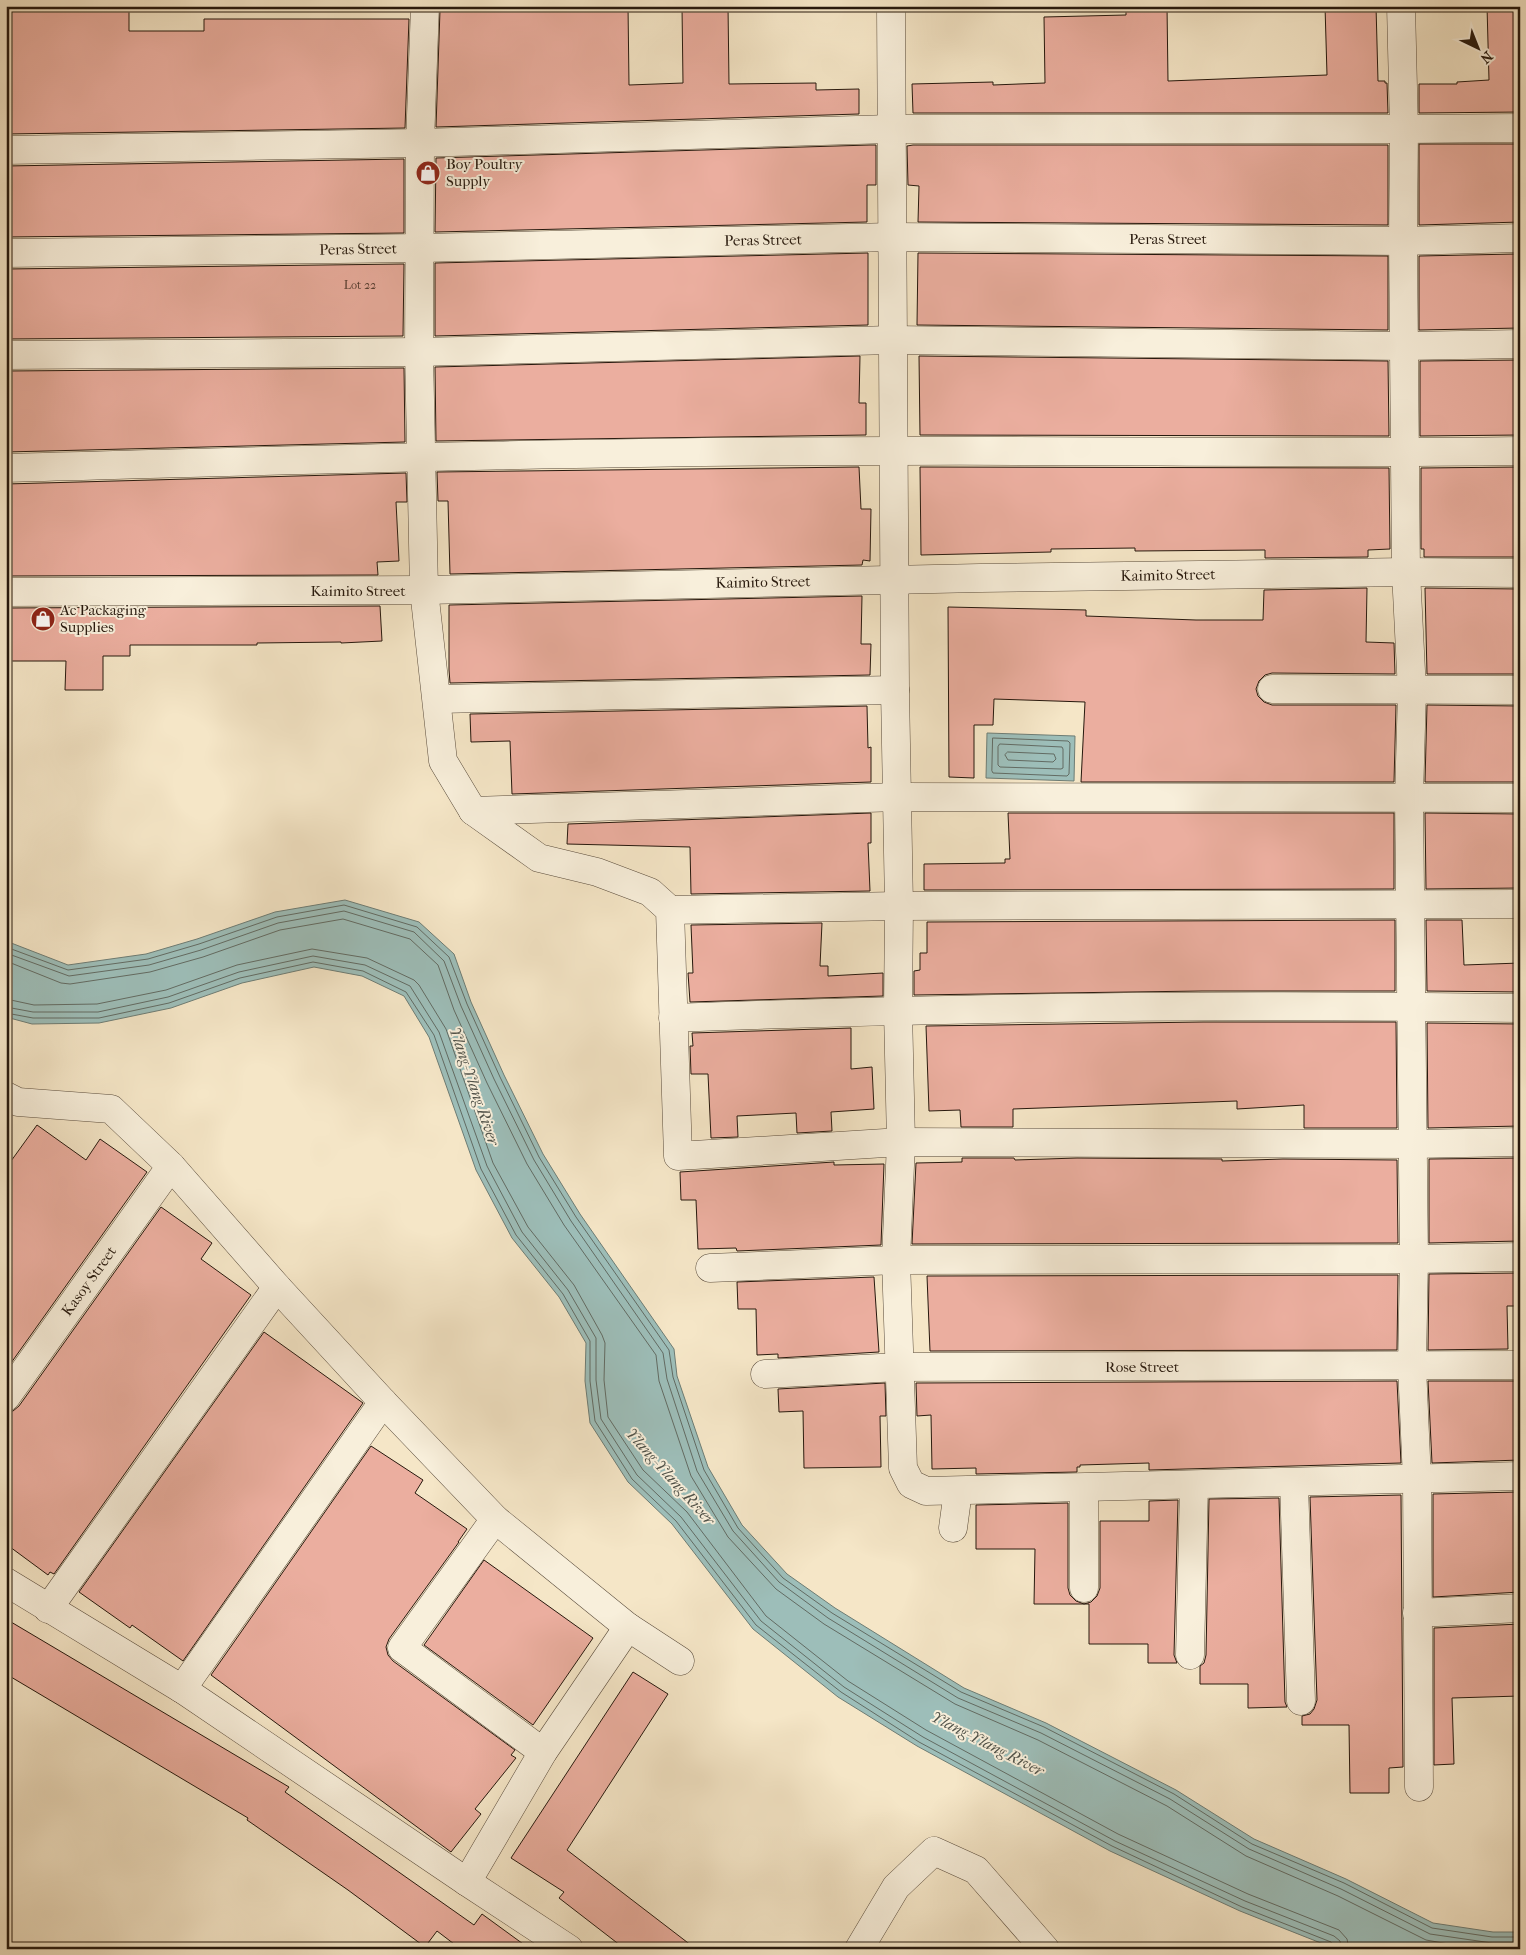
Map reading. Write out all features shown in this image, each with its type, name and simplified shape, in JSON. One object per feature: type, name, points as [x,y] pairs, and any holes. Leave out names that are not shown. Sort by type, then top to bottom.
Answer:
[{"type":"street","points":[[425,6],[420,143],[421,248],[419,352],[424,590],[443,761],[473,811],[540,858],[597,872],[650,892],[670,910],[899,906],[1410,906],[1520,904]]},
{"type":"street","points":[[891,6],[894,579],[901,1142],[896,1260],[903,1468],[910,1484],[926,1491],[1520,1476]]},
{"type":"street","points":[[1401,6],[1404,130],[1403,241],[1406,572],[1412,691],[1409,798],[1414,1259],[1412,1366],[1417,1480],[1419,1788]]},
{"type":"street","points":[[6,150],[420,143],[891,128],[1404,130],[1520,128]]},
{"type":"street","name":"Peras Street","points":[[6,253],[421,248],[893,237],[1403,241],[1520,238]]},
{"type":"street","points":[[6,355],[419,352],[893,340],[1404,346],[1520,344]]},
{"type":"street","points":[[6,468],[422,457],[894,450],[1405,452],[1520,450]]},
{"type":"street","name":"Kaimito Street","points":[[6,592],[424,590],[894,579],[1406,572],[1520,573]]},
{"type":"street","points":[[1272,689],[1520,690]]},
{"type":"street","points":[[436,699],[895,690]]},
{"type":"street","points":[[473,811],[897,797],[1520,798]]},
{"type":"street","points":[[670,910],[678,1156],[901,1142],[1412,1144],[1520,1142]]},
{"type":"street","points":[[673,1018],[898,1010],[1411,1006],[1520,1008]]},
{"type":"street","points":[[10,1106],[111,1109],[172,1166],[277,1287],[383,1402],[495,1519],[628,1627],[680,1661]]},
{"type":"street","name":"Kasoy Street","points":[[6,1397],[172,1166]]},
{"type":"street","points":[[710,1268],[896,1260],[1520,1257]]},
{"type":"street","points":[[48,1609],[277,1287]]},
{"type":"street","name":"Rose Street","points":[[765,1374],[899,1367],[1520,1365]]},
{"type":"street","points":[[182,1689],[383,1402]]},
{"type":"street","points":[[1294,1483],[1300,1701]]},
{"type":"street","points":[[1190,1655],[1194,1485]]},
{"type":"street","points":[[1084,1488],[1084,1588]]},
{"type":"street","points":[[953,1528],[958,1491]]},
{"type":"street","points":[[495,1519],[402,1648],[543,1752]]},
{"type":"street","points":[[6,1582],[182,1689],[569,1949]]},
{"type":"street","points":[[1417,1613],[1520,1608]]},
{"type":"street","points":[[467,1882],[543,1752],[628,1627]]},
{"type":"street","points":[[859,1949],[896,1887],[934,1851],[976,1870],[1045,1949]]},
{"type":"water","points":[[987,733],[1075,736],[1074,781],[986,778]]},
{"type":"water","name":"Ylang-Ylang River","points":[[345,900],[419,922],[454,954],[471,1002],[543,1154],[580,1214],[674,1349],[677,1376],[708,1467],[742,1525],[787,1574],[835,1608],[964,1688],[1046,1723],[1176,1790],[1254,1839],[1346,1879],[1433,1923],[1493,1932],[1520,1932],[1520,1949],[1336,1949],[1240,1911],[1110,1851],[917,1746],[838,1697],[753,1629],[672,1524],[628,1482],[590,1423],[585,1381],[586,1343],[559,1297],[512,1238],[476,1170],[429,1037],[404,996],[362,976],[314,967],[242,983],[171,1008],[99,1023],[32,1024],[6,1017],[6,941],[68,965],[146,954],[197,939],[275,912]]},
{"type":"building","points":[[602,6],[628,6],[629,85],[683,83],[682,7],[728,6],[729,84],[816,83],[816,90],[859,89],[859,114],[436,127],[440,10],[521,7],[521,10],[602,8]]},
{"type":"building","points":[[1126,6],[1167,6],[1168,81],[1327,75],[1325,6],[1376,6],[1378,81],[1385,81],[1387,83],[1388,113],[913,113],[912,84],[993,82],[993,85],[1045,83],[1044,17],[1126,15]]},
{"type":"building","points":[[1487,6],[1520,6],[1520,112],[1419,113],[1419,84],[1457,84],[1457,82],[1489,80]]},
{"type":"building","points":[[10,7],[129,10],[129,31],[204,31],[204,19],[409,19],[405,128],[6,134]]},
{"type":"building","points":[[1419,144],[1520,144],[1520,222],[1419,225]]},
{"type":"building","points":[[876,145],[876,185],[867,185],[867,222],[435,232],[436,158]]},
{"type":"building","points":[[1388,145],[1388,225],[918,222],[919,186],[908,185],[907,146]]},
{"type":"building","points":[[404,159],[404,233],[6,237],[6,166]]},
{"type":"building","points":[[868,253],[868,325],[435,336],[435,263]]},
{"type":"building","points":[[918,253],[1388,256],[1388,330],[917,325]]},
{"type":"building","points":[[1516,254],[1517,295],[1520,295],[1520,328],[1419,330],[1419,256]]},
{"type":"building","points":[[404,264],[403,336],[6,339],[6,269]]},
{"type":"building","points":[[860,356],[859,403],[866,403],[866,435],[436,441],[435,367]]},
{"type":"building","points":[[919,356],[1388,361],[1389,436],[920,435]]},
{"type":"building","points":[[1520,360],[1520,435],[1420,436],[1420,361]]},
{"type":"building","points":[[404,368],[405,442],[6,452],[6,371]]},
{"type":"building","points":[[859,467],[861,509],[871,509],[870,561],[863,560],[862,565],[450,574],[448,501],[438,501],[437,472]]},
{"type":"building","points":[[920,467],[1389,468],[1390,549],[1368,550],[1368,557],[1265,558],[1265,550],[1135,551],[1135,548],[1051,549],[1051,552],[921,555]]},
{"type":"building","points":[[1520,467],[1520,557],[1424,557],[1424,549],[1421,549],[1421,468]]},
{"type":"building","points":[[406,473],[407,502],[396,502],[399,561],[377,562],[378,575],[6,576],[6,484]]},
{"type":"building","points":[[1367,588],[1366,642],[1394,643],[1395,674],[1272,673],[1265,675],[1259,681],[1256,689],[1258,696],[1264,702],[1272,705],[1396,705],[1394,782],[1081,782],[1085,702],[994,699],[993,725],[974,725],[974,778],[949,777],[948,607],[1086,610],[1086,616],[1196,620],[1263,620],[1264,590]]},
{"type":"building","points":[[1425,588],[1520,589],[1520,674],[1427,674]]},
{"type":"building","points":[[862,596],[861,644],[871,644],[870,675],[450,683],[449,605]]},
{"type":"building","points":[[380,606],[382,641],[257,643],[257,645],[130,645],[130,656],[103,656],[103,690],[65,690],[66,661],[6,661],[6,608]]},
{"type":"building","points":[[1427,705],[1520,706],[1520,782],[1425,782]]},
{"type":"building","points":[[867,706],[868,748],[871,747],[871,782],[512,794],[510,741],[471,742],[470,714]]},
{"type":"building","points":[[871,813],[871,843],[868,843],[870,891],[691,894],[690,847],[567,844],[568,824]]},
{"type":"building","points":[[1008,813],[1394,813],[1394,889],[924,890],[924,864],[1005,863],[1005,859],[1010,859]]},
{"type":"building","points":[[1425,813],[1520,814],[1520,888],[1426,889]]},
{"type":"building","points":[[1395,920],[1395,991],[1202,991],[914,995],[914,971],[920,970],[920,953],[927,953],[927,922]]},
{"type":"building","points":[[1426,920],[1462,920],[1464,965],[1520,963],[1520,992],[1427,991]]},
{"type":"building","points":[[822,923],[820,966],[828,966],[828,976],[883,973],[883,996],[690,1002],[688,973],[693,973],[691,925]]},
{"type":"building","points":[[1203,1022],[1396,1022],[1397,1128],[1304,1128],[1304,1105],[1237,1109],[1237,1101],[1013,1109],[1013,1127],[961,1127],[960,1110],[929,1111],[926,1026]]},
{"type":"building","points":[[1427,1023],[1520,1024],[1520,1126],[1428,1128]]},
{"type":"building","points":[[851,1028],[851,1069],[872,1067],[874,1109],[831,1112],[832,1131],[797,1133],[796,1113],[737,1116],[738,1137],[711,1138],[708,1074],[691,1074],[690,1046],[693,1046],[692,1033]]},
{"type":"building","points":[[37,1125],[86,1160],[100,1139],[147,1172],[6,1370],[6,1168]]},
{"type":"building","points":[[962,1158],[1014,1158],[1015,1160],[1077,1158],[1222,1159],[1222,1161],[1283,1159],[1397,1160],[1398,1243],[912,1244],[916,1163],[962,1162]]},
{"type":"building","points":[[1520,1158],[1520,1241],[1429,1243],[1429,1159]]},
{"type":"building","points":[[834,1162],[834,1165],[884,1164],[881,1245],[737,1251],[736,1248],[698,1249],[696,1200],[681,1200],[680,1172]]},
{"type":"building","points":[[161,1207],[212,1243],[201,1259],[251,1295],[54,1574],[50,1572],[48,1575],[6,1544],[6,1412],[13,1411],[19,1406]]},
{"type":"building","points":[[1520,1273],[1520,1306],[1507,1306],[1508,1349],[1428,1350],[1429,1274]]},
{"type":"building","points":[[1398,1275],[1397,1350],[930,1351],[927,1276]]},
{"type":"building","points":[[874,1277],[879,1352],[778,1358],[778,1354],[757,1355],[756,1309],[738,1309],[737,1282]]},
{"type":"building","points":[[264,1332],[363,1403],[183,1661],[132,1625],[130,1628],[79,1592]]},
{"type":"building","points":[[1397,1381],[1401,1463],[1149,1470],[1149,1463],[1080,1465],[1080,1467],[1077,1467],[1077,1472],[976,1474],[976,1468],[932,1469],[931,1415],[917,1416],[916,1383]]},
{"type":"building","points":[[1428,1381],[1520,1381],[1520,1409],[1518,1409],[1520,1460],[1432,1463]]},
{"type":"building","points":[[885,1383],[886,1416],[880,1416],[881,1467],[804,1468],[803,1411],[779,1412],[778,1389]]},
{"type":"building","points":[[371,1446],[423,1480],[415,1493],[467,1529],[389,1639],[386,1647],[388,1655],[393,1661],[515,1750],[511,1755],[516,1758],[475,1809],[481,1814],[451,1852],[211,1675]]},
{"type":"building","points":[[1518,1492],[1520,1592],[1433,1597],[1433,1494]]},
{"type":"building","points":[[1401,1495],[1403,1767],[1389,1768],[1389,1793],[1350,1793],[1349,1725],[1302,1725],[1302,1716],[1310,1714],[1317,1700],[1310,1497]]},
{"type":"building","points":[[1279,1498],[1285,1702],[1287,1707],[1248,1708],[1248,1684],[1200,1684],[1200,1666],[1204,1663],[1206,1655],[1209,1499]]},
{"type":"building","points":[[1178,1500],[1174,1655],[1177,1663],[1148,1663],[1148,1644],[1089,1644],[1089,1604],[1084,1604],[1091,1602],[1097,1596],[1100,1588],[1100,1521],[1149,1521],[1149,1501]]},
{"type":"building","points":[[1068,1503],[1068,1588],[1070,1595],[1076,1601],[1084,1604],[1034,1604],[1035,1549],[976,1549],[976,1505]]},
{"type":"building","points":[[484,1560],[593,1638],[533,1725],[424,1645]]},
{"type":"building","points":[[6,1619],[289,1787],[285,1792],[474,1925],[482,1914],[530,1949],[457,1949],[458,1947],[437,1931],[425,1947],[348,1890],[247,1820],[248,1818],[6,1674]]},
{"type":"building","points":[[1520,1624],[1520,1696],[1452,1698],[1454,1764],[1434,1765],[1434,1628]]},
{"type":"building","points":[[633,1672],[668,1694],[567,1850],[696,1949],[625,1949],[559,1898],[564,1892],[511,1858]]},
{"type":"place","name":"Boy Poultry Supply","points":[[428,173]]},
{"type":"place","name":"Ac Packaging Supplies","points":[[43,619]]}]
